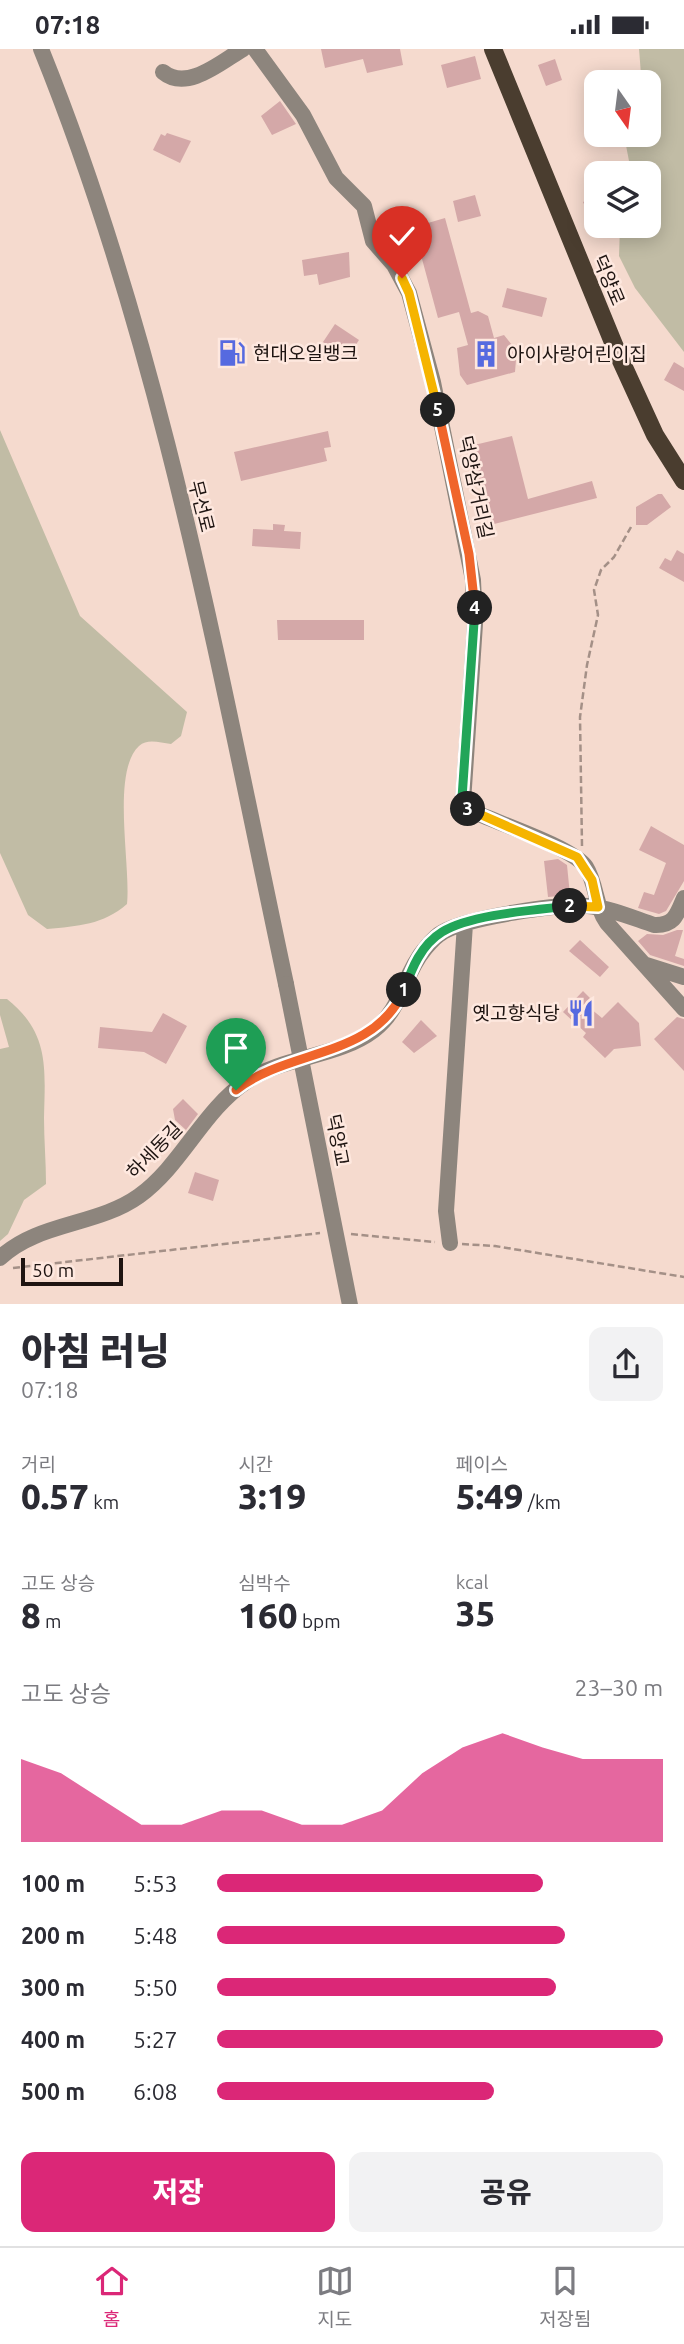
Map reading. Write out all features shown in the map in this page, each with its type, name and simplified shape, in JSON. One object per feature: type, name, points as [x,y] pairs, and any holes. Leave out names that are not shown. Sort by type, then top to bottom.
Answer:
[{"type":"main road","name":"덕양로","points":[[493,49],[617,352],[655,435],[684,481]]},
{"type":"street","name":"무선로","points":[[41,49],[88,172],[139,336],[197,574],[286,983]]},
{"type":"street","points":[[163,72],[176,80],[185,79],[252,50]]},
{"type":"street","name":"덕양삼거리길","points":[[252,50],[303,115],[336,178],[364,206],[373,241],[394,265],[409,293],[433,382],[473,580],[475,624],[463,801],[474,812],[572,854],[582,862]]},
{"type":"street","points":[[582,862],[592,880],[598,907],[607,923],[684,1009]]},
{"type":"street","name":"하세동길","points":[[0,1258],[25,1239],[111,1211],[137,1198],[167,1172],[226,1099],[247,1081],[266,1070],[340,1047],[374,1030],[397,1003],[412,966],[425,948],[442,932],[465,924],[568,906],[598,907],[654,925],[665,925],[675,919],[684,898]]},
{"type":"street","points":[[450,1243],[446,1211],[465,924]]},
{"type":"street","points":[[643,964],[684,977]]},
{"type":"street","name":"덕양교","points":[[286,983],[349,1304]]},
{"type":"path","points":[[582,862],[580,717],[587,665],[598,615],[594,590],[601,570],[614,557],[631,527]]},
{"type":"shaded area","points":[[639,49],[684,49],[684,352],[635,288],[619,256],[620,238],[661,238],[661,161],[629,161],[626,147],[662,147],[662,70],[641,70]]},
{"type":"shaded area","points":[[0,430],[80,616],[187,712],[181,736],[171,744],[146,742],[139,746],[131,759],[124,797],[127,904],[109,916],[80,925],[47,929],[28,915],[0,853]]},
{"type":"shaded area","points":[[0,999],[7,999],[21,1012],[31,1025],[42,1053],[46,1184],[24,1200],[8,1234],[0,1241],[0,1049],[9,1047],[0,1015]]},
{"type":"building","points":[[321,49],[400,49],[403,65],[367,73],[363,59],[325,68]]},
{"type":"building","points":[[475,56],[481,79],[447,88],[441,65]]},
{"type":"building","points":[[555,59],[562,80],[546,86],[538,65]]},
{"type":"building","points":[[280,101],[296,124],[272,135],[261,116]]},
{"type":"building","points":[[167,133],[191,141],[180,163],[153,150],[161,134],[165,136]]},
{"type":"building","points":[[475,195],[481,216],[458,222],[453,201]]},
{"type":"building","points":[[426,218],[428,223],[445,218],[471,313],[478,311],[488,316],[494,338],[504,335],[512,345],[516,360],[515,372],[467,385],[460,375],[457,348],[468,345],[459,312],[438,318],[412,222]]},
{"type":"building","points":[[349,252],[350,277],[319,285],[317,274],[304,276],[302,260]]},
{"type":"building","points":[[507,288],[547,298],[542,317],[502,307]]},
{"type":"building","points":[[335,324],[359,340],[347,358],[323,342]]},
{"type":"building","points":[[674,362],[684,368],[684,391],[664,380]]},
{"type":"building","points":[[328,431],[331,447],[324,448],[327,461],[241,481],[234,452]]},
{"type":"building","points":[[512,436],[528,499],[592,481],[597,498],[490,525],[470,446]]},
{"type":"building","points":[[662,494],[671,507],[647,525],[636,525],[636,507]]},
{"type":"building","points":[[273,524],[285,525],[284,531],[301,532],[300,549],[252,546],[253,529],[273,530]]},
{"type":"building","points":[[677,550],[684,554],[684,582],[659,568],[665,558],[671,561]]},
{"type":"building","points":[[277,620],[364,620],[364,640],[278,640]]},
{"type":"building","points":[[651,826],[684,845],[684,881],[666,911],[659,914],[638,908],[644,892],[654,895],[666,863],[639,850]]},
{"type":"building","points":[[558,859],[567,865],[570,895],[548,897],[544,861]]},
{"type":"building","points":[[683,930],[675,956],[684,959],[684,966],[650,955],[638,941],[647,934],[663,935]]},
{"type":"building","points":[[580,940],[609,967],[600,977],[569,951]]},
{"type":"building","points":[[583,991],[590,998],[585,1004],[602,1018],[618,1002],[639,1023],[641,1046],[614,1049],[605,1058],[583,1037],[586,1033],[563,1012]]},
{"type":"building","points":[[163,1013],[187,1026],[166,1064],[144,1052],[98,1048],[100,1027],[152,1032]]},
{"type":"building","points":[[677,1017],[684,1019],[684,1071],[654,1039]]},
{"type":"building","points":[[421,1020],[437,1036],[414,1053],[402,1042]]},
{"type":"building","points":[[183,1099],[198,1114],[186,1130],[175,1120],[173,1109]]},
{"type":"building","points":[[195,1172],[219,1180],[213,1201],[188,1193]]},
{"type":"place","name":"현대오일뱅크","points":[[232,353]]},
{"type":"place","name":"아이사랑어린이집","points":[[486,354]]},
{"type":"place","name":"옛고향식당","points":[[581,1013]]},
{"type":"route","points":[[236,1090],[266,1070],[340,1047],[374,1030],[385,1021],[397,1003],[414,962],[442,932],[489,918],[568,906],[598,907],[592,880],[577,857],[469,810],[462,798],[475,594],[433,382],[409,293],[402,278]]}]
